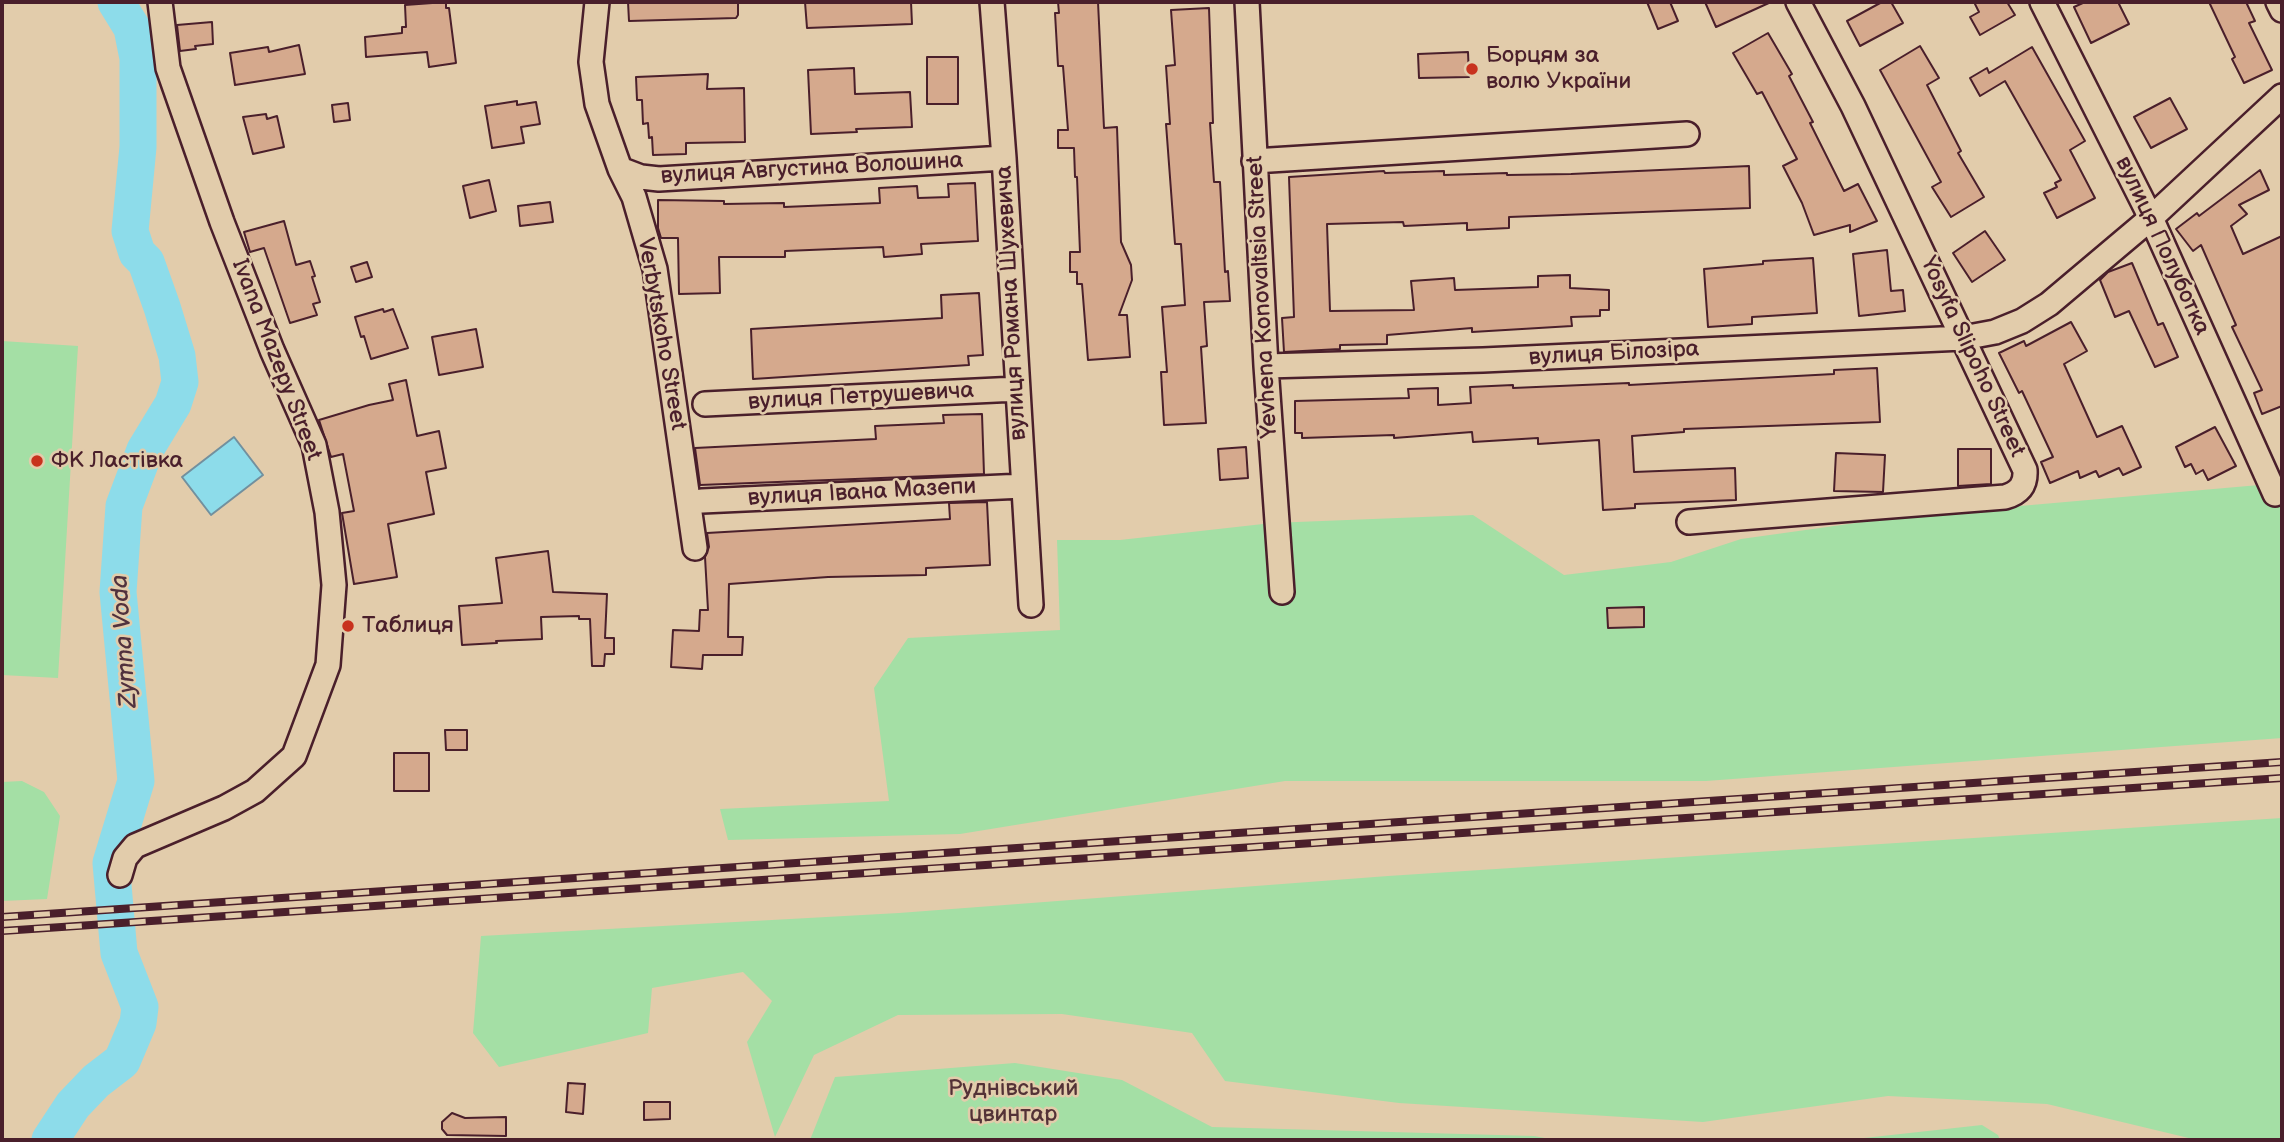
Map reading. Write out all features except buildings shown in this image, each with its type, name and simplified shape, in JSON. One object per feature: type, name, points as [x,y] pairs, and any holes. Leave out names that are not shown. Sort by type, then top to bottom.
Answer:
[{"type":"street","name":"Ivana Mazepy Street","points":[[120,876],[125,858],[135,846],[224,808],[255,791],[294,756],[328,665],[334,585],[327,512],[314,445],[272,350],[222,222],[168,68],[160,2]]},
{"type":"street","name":"Verbytskoho Street","points":[[597,2],[591,62],[597,104],[620,169],[634,197],[655,269],[695,548]]},
{"type":"street","name":"вулиця Романа Шухевича","points":[[992,2],[1031,605]]},
{"type":"street","name":"Yevhena Konovaltsia Street","points":[[1247,2],[1266,366],[1282,592]]},
{"type":"street","name":"Yosyfa Slipoho Street","points":[[1689,522],[2014,495],[2025,479],[2025,470],[1853,106],[1798,2]]},
{"type":"street","name":"вулиця Полуботка","points":[[2042,2],[2151,218],[2275,494]]},
{"type":"street","points":[[2278,2],[2282,10]]},
{"type":"street","name":"вулиця Білозіра","points":[[1266,366],[1483,360],[1963,338],[2004,328],[2022,321],[2049,304],[2151,218],[2282,96]]},
{"type":"street","points":[[1254,161],[1687,134]]},
{"type":"street","name":"вулиця Августина Волошина","points":[[620,169],[641,177],[659,178],[1004,158]]},
{"type":"street","name":"вулиця Петрушевича","points":[[705,404],[1017,389]]},
{"type":"street","name":"вулиця Івана Мазепи","points":[[702,500],[1023,486]]},
{"type":"green space","name":"ФК Ластівка","points":[[2,341],[78,346],[58,678],[2,675]]},
{"type":"green space","points":[[2282,483],[2282,738],[1706,781],[1285,781],[960,834],[728,840],[720,809],[889,801],[874,688],[908,638],[1060,630],[1057,540],[1120,540],[1272,523],[1473,515],[1564,575],[1671,562],[1741,539],[1906,516]]},
{"type":"green space","points":[[22,781],[44,792],[60,816],[47,899],[2,901],[2,782]]},
{"type":"green space","points":[[2282,818],[2282,1140],[2197,1140],[2047,1104],[1888,1096],[1703,1122],[1399,1103],[1225,1081],[1192,1033],[1062,1014],[898,1015],[814,1055],[775,1137],[747,1042],[772,1001],[743,972],[652,988],[648,1033],[499,1067],[473,1033],[481,936],[899,913],[1388,876]]},
{"type":"green space","name":"Руднівський цвинтар","points":[[1015,1063],[1122,1080],[1212,1127],[1534,1136],[1556,1140],[810,1140],[835,1077]]},
{"type":"green space","points":[[1982,1125],[1998,1135],[2000,1140],[1846,1140]]},
{"type":"water","points":[[234,437],[263,475],[211,515],[182,477]]},
{"type":"waterway","name":"Zymna Voda","points":[[50,1140],[73,1105],[96,1081],[122,1061],[138,1023],[140,1007],[119,953],[111,863],[136,781],[118,592],[124,506],[145,450],[173,404],[180,382],[177,356],[162,307],[146,262],[137,253],[130,231],[138,147],[138,58],[132,28],[116,2]]},
{"type":"railway","points":[[2,917],[2282,762]]},
{"type":"railway","points":[[2,931],[2282,778]]},
{"type":"place","name":"Борцям за волю України","points":[[1472,69]]},
{"type":"place","name":"ФК Ластівка","points":[[37,461]]},
{"type":"place","name":"Таблиця","points":[[348,626]]}]
